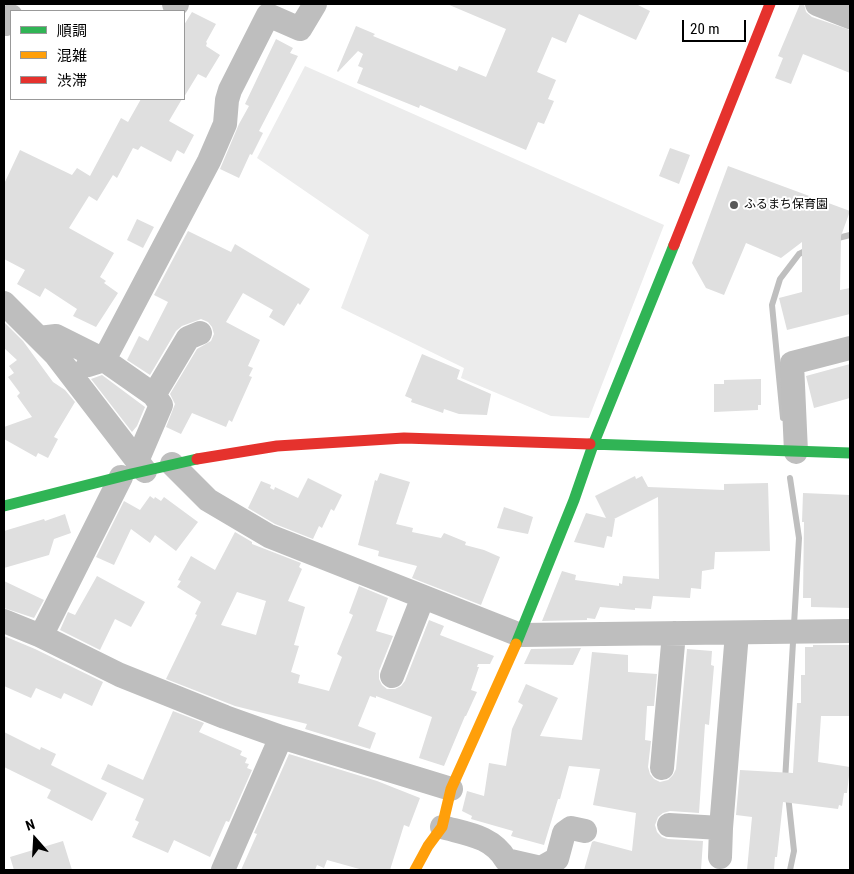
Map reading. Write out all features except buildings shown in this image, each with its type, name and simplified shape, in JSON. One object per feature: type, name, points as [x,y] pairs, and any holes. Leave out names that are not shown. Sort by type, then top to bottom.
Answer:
[{"type":"street","points":[[68,372],[104,360],[209,161],[225,124],[226,100],[260,9],[300,29],[314,4]]},
{"type":"street","points":[[415,870],[428,846],[442,827],[451,789],[520,636],[574,500],[593,445],[642,327],[770,4]]},
{"type":"street","points":[[817,4],[850,17]]},
{"type":"street","points":[[4,304],[55,354],[134,470]]},
{"type":"street","points":[[154,394],[188,338],[200,333]]},
{"type":"street","points":[[39,338],[56,336],[104,360],[154,394],[161,405],[134,470],[41,636]]},
{"type":"street","points":[[796,452],[792,363],[850,348]]},
{"type":"street","points":[[4,506],[134,470],[260,448],[404,438],[850,453]]},
{"type":"street","points":[[172,464],[208,500],[269,536],[520,636],[850,631]]},
{"type":"street","points":[[392,676],[422,597]]},
{"type":"street","points":[[4,621],[41,636],[120,675],[281,737],[451,789]]},
{"type":"street","points":[[662,768],[674,633]]},
{"type":"street","points":[[720,857],[737,633]]},
{"type":"street","points":[[223,870],[281,737]]},
{"type":"street","points":[[669,825],[721,828]]},
{"type":"street","points":[[442,827],[488,840],[506,860],[541,868],[557,859],[564,834],[571,828],[585,831]]},
{"type":"shaded area","points":[[305,66],[664,225],[589,418],[551,416],[461,378],[464,368],[341,308],[369,235],[257,158]]},
{"type":"waterway","points":[[834,239],[850,235]]},
{"type":"waterway","points":[[783,418],[772,305],[780,279],[799,254],[809,249]]},
{"type":"waterway","points":[[785,781],[799,538],[790,478]]},
{"type":"waterway","points":[[788,795],[794,851],[790,870]]},
{"type":"traffic: fast","points":[[516,644],[574,500],[593,445],[674,245]]},
{"type":"traffic: fast","points":[[590,444],[850,453]]},
{"type":"traffic: fast","points":[[4,506],[197,459]]},
{"type":"traffic: slow","points":[[415,870],[428,846],[442,827],[451,789],[516,644]]},
{"type":"traffic: jam","points":[[674,245],[770,4]]},
{"type":"traffic: jam","points":[[197,459],[277,446],[404,438],[590,444]]},
{"type":"place","name":"ふるまち保育園","points":[[734,205]]}]
